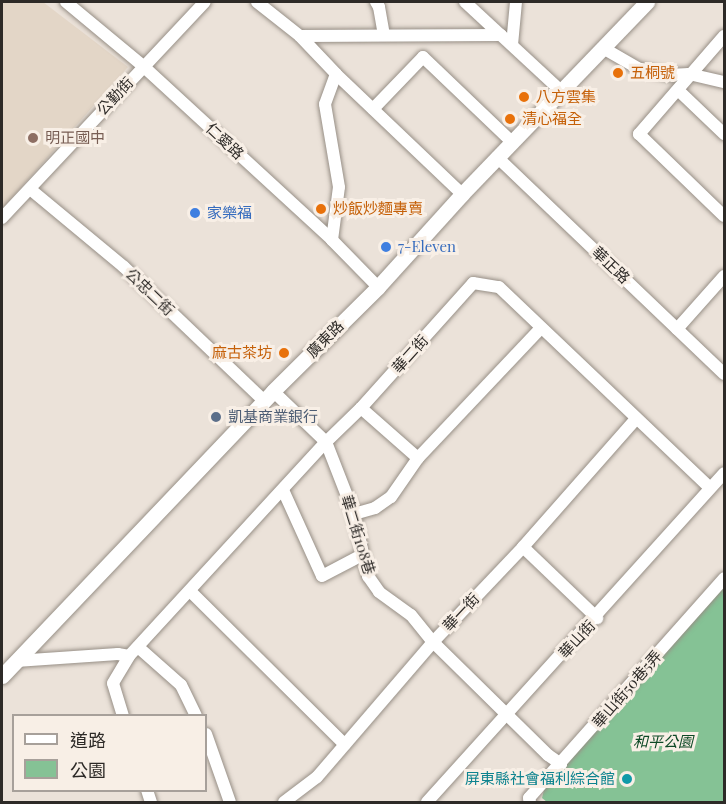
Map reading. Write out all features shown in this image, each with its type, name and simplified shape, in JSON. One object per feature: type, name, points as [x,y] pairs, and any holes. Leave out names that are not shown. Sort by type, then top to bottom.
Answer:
[{"type":"street","name":"仁愛路","points":[[66,2],[143,66],[332,240],[378,286]]},
{"type":"street","name":"公勤街","points":[[2,219],[205,2]]},
{"type":"street","points":[[257,2],[300,36],[336,74],[462,194]]},
{"type":"street","points":[[376,2],[384,35]]},
{"type":"street","points":[[465,2],[561,91]]},
{"type":"street","points":[[512,45],[516,2]]},
{"type":"street","name":"廣東路","points":[[2,676],[268,396],[378,286],[497,157],[647,2]]},
{"type":"street","points":[[300,36],[501,35]]},
{"type":"street","points":[[724,36],[639,134],[724,216]]},
{"type":"street","points":[[603,48],[637,68],[669,75],[690,74],[724,82]]},
{"type":"street","points":[[373,109],[423,57],[512,142]]},
{"type":"street","points":[[332,240],[339,187],[325,104],[336,74]]},
{"type":"street","points":[[678,90],[724,134]]},
{"type":"street","name":"華正路","points":[[497,157],[724,374]]},
{"type":"street","name":"公忠二街","points":[[30,189],[124,267],[268,396]]},
{"type":"street","points":[[678,329],[724,276]]},
{"type":"street","name":"華二街","points":[[122,714],[112,683],[129,656],[326,442],[361,408],[473,283],[499,287],[636,420],[710,488]]},
{"type":"street","points":[[354,514],[375,508],[391,497],[418,458],[541,328]]},
{"type":"street","name":"華二街108巷","points":[[268,396],[326,442],[354,514],[368,576],[379,592],[411,615],[433,642],[506,716],[561,764]]},
{"type":"street","points":[[361,408],[418,458]]},
{"type":"street","name":"華一街","points":[[284,802],[317,777],[433,642],[523,547],[636,420]]},
{"type":"street","name":"華山街","points":[[427,802],[597,618],[724,473]]},
{"type":"street","points":[[283,490],[322,576],[362,555]]},
{"type":"street","points":[[523,547],[597,618]]},
{"type":"street","name":"華山街50巷5弄","points":[[529,800],[724,578]]},
{"type":"street","points":[[190,591],[345,745]]},
{"type":"street","points":[[138,647],[181,685],[195,714]]},
{"type":"street","points":[[16,661],[118,654],[129,656]]},
{"type":"street","points":[[207,737],[230,802]]},
{"type":"shaded area","name":"明正國中","points":[[2,2],[43,2],[128,67],[2,209]]},
{"type":"green space","name":"和平公園","points":[[724,583],[724,802],[547,802],[542,798],[545,786]]},
{"type":"place","name":"五桐號","points":[[618,73]]},
{"type":"place","name":"八方雲集","points":[[524,97]]},
{"type":"place","name":"清心福全","points":[[510,119]]},
{"type":"place","name":"明正國中","points":[[33,138]]},
{"type":"place","name":"炒飯炒麵專賣","points":[[321,209]]},
{"type":"place","name":"家樂福","points":[[195,213]]},
{"type":"place","name":"7-Eleven","points":[[386,247]]},
{"type":"place","name":"麻古茶坊","points":[[284,353]]},
{"type":"place","name":"凱基商業銀行","points":[[216,417]]},
{"type":"place","name":"屏東縣社會福利綜合館","points":[[627,779]]}]
